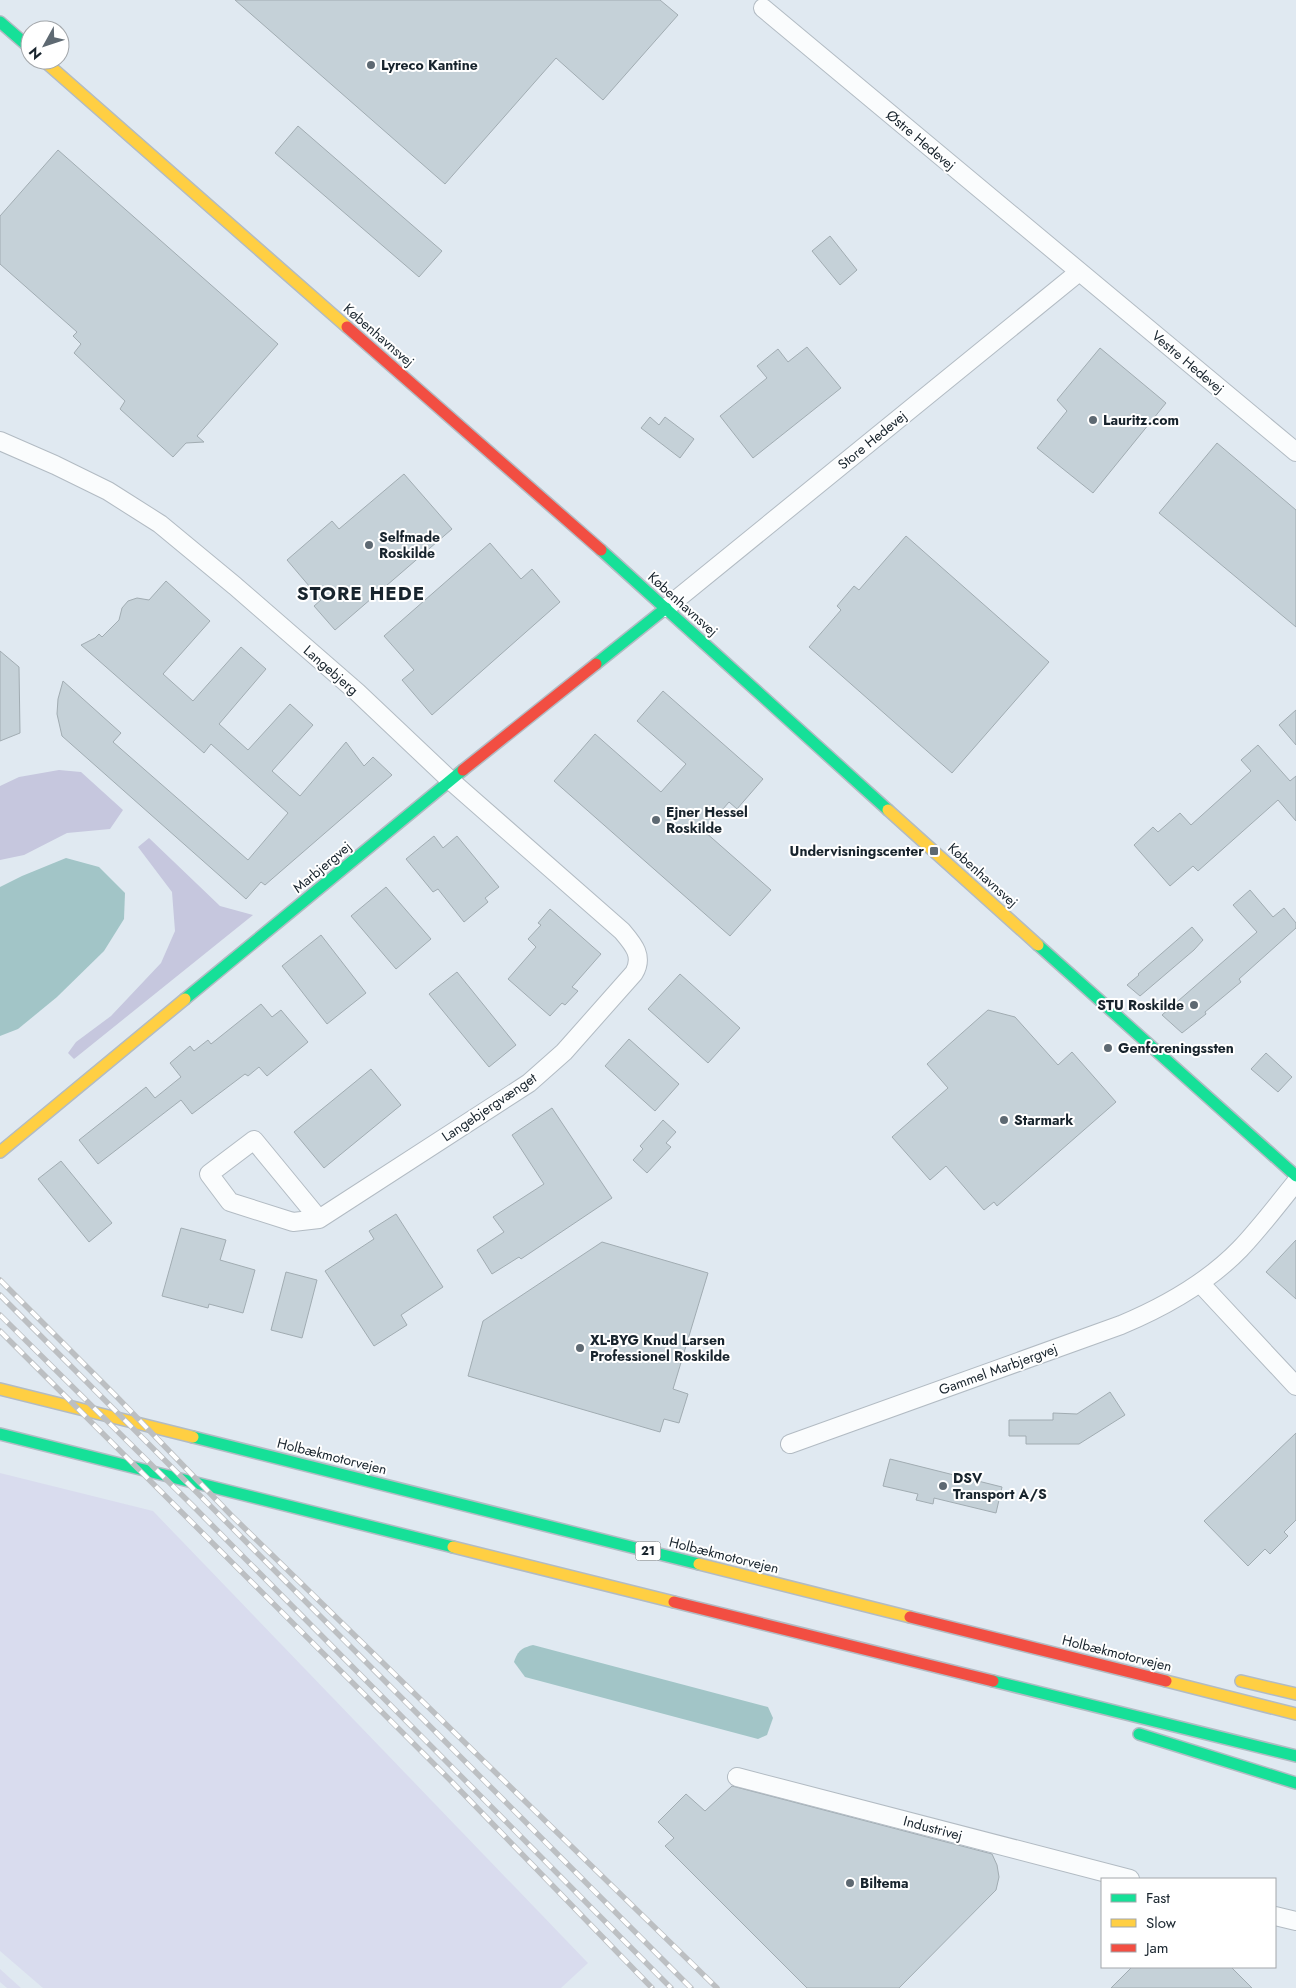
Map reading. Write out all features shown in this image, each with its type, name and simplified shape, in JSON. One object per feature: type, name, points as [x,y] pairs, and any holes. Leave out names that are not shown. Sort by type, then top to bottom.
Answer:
[{"type":"main road","points":[[0,22],[20,39]]},
{"type":"main road","name":"Københavnsvej","points":[[54,70],[666,608],[813,743],[1296,1176]]},
{"type":"main road","name":"Marbjergvej","points":[[0,1152],[450,780],[666,608]]},
{"type":"main road","name":"Holbækmotorvejen","points":[[0,1389],[1296,1714]]},
{"type":"main road","points":[[0,1434],[1296,1756]]},
{"type":"main road","points":[[1083,1660],[1178,1672]]},
{"type":"main road","points":[[1225,1678],[1296,1694]]},
{"type":"main road","points":[[1041,1694],[1110,1722]]},
{"type":"main road","points":[[1127,1729],[1153,1740],[1296,1784]]},
{"type":"street","name":"Østre Hedevej","points":[[763,8],[1079,272]]},
{"type":"street","name":"Vestre Hedevej","points":[[1079,272],[1296,452]]},
{"type":"street","name":"Store Hedevej","points":[[666,608],[1079,272]]},
{"type":"street","name":"Langebjerg","points":[[0,441],[56,465],[108,491],[160,524],[357,692],[450,780],[631,941]]},
{"type":"street","name":"Langebjergvænget","points":[[319,1219],[254,1140],[209,1174],[230,1202],[293,1222],[319,1219],[529,1083],[564,1052],[634,973],[639,958],[631,941]]},
{"type":"street","name":"Gammel Marbjergvej","points":[[790,1444],[1121,1325],[1159,1308],[1200,1283],[1238,1250],[1296,1182]]},
{"type":"street","points":[[1200,1283],[1296,1386]]},
{"type":"street","name":"Industrivej","points":[[737,1777],[1126,1878]]},
{"type":"street","points":[[1276,1916],[1296,1921]]},
{"type":"shaded area","points":[[59,770],[81,772],[123,810],[110,829],[67,833],[24,855],[0,860],[0,786],[19,777]]},
{"type":"shaded area","points":[[149,838],[220,906],[253,915],[74,1059],[68,1053],[76,1042],[111,1016],[161,963],[175,931],[172,892],[138,847]]},
{"type":"shaded area","points":[[66,858],[99,867],[125,893],[124,919],[104,951],[57,997],[18,1029],[0,1036],[0,887]]},
{"type":"shaded area","points":[[0,1473],[153,1511],[588,1963],[561,1988],[43,1988],[0,1951]]},
{"type":"shaded area","points":[[533,1645],[768,1707],[773,1718],[767,1735],[758,1739],[525,1677],[514,1662],[521,1650]]},
{"type":"shaded area","points":[[0,1969],[21,1988],[7,1988],[0,1982]]},
{"type":"building","points":[[235,0],[660,0],[678,15],[603,100],[556,58],[445,184]]},
{"type":"building","points":[[298,126],[442,251],[419,277],[275,153]]},
{"type":"building","points":[[58,150],[278,344],[197,436],[204,442],[186,443],[173,457],[120,409],[125,401],[74,353],[81,344],[73,336],[77,332],[0,264],[0,216]]},
{"type":"building","points":[[830,236],[857,270],[840,285],[812,251]]},
{"type":"building","points":[[807,347],[841,388],[753,458],[720,416],[767,378],[757,366],[778,349],[788,362]]},
{"type":"building","points":[[1100,348],[1166,403],[1093,493],[1037,448],[1067,411],[1057,400]]},
{"type":"building","points":[[650,417],[659,425],[665,417],[694,439],[680,458],[641,428]]},
{"type":"building","points":[[1217,443],[1296,510],[1296,627],[1159,513]]},
{"type":"building","name":"Selfmade Roskilde","points":[[404,474],[452,529],[335,630],[314,606],[321,600],[287,560],[332,521],[339,529]]},
{"type":"building","points":[[906,536],[1049,662],[952,773],[809,647],[841,610],[837,606],[854,586],[859,590]]},
{"type":"building","points":[[490,543],[521,579],[532,569],[560,602],[432,715],[402,680],[414,670],[384,636]]},
{"type":"building","points":[[166,581],[210,621],[163,674],[193,701],[241,647],[266,669],[219,724],[248,750],[290,704],[313,725],[272,771],[300,796],[346,742],[364,766],[373,757],[392,775],[265,885],[261,882],[246,899],[62,736],[57,714],[58,699],[63,681],[121,733],[113,742],[248,860],[288,813],[211,744],[204,753],[81,645],[99,634],[102,637],[119,620],[122,608],[128,601],[137,598],[149,600]]},
{"type":"building","points":[[0,651],[19,667],[20,733],[0,741]]},
{"type":"building","name":"Ejner Hessel Roskilde","points":[[663,691],[763,779],[737,809],[729,802],[704,831],[771,890],[730,936],[554,781],[595,734],[661,792],[686,764],[637,721]]},
{"type":"building","points":[[1296,710],[1296,745],[1279,725]]},
{"type":"building","points":[[1258,745],[1290,781],[1296,776],[1296,821],[1278,800],[1198,871],[1193,866],[1170,886],[1134,845],[1153,827],[1158,832],[1180,813],[1191,825],[1251,771],[1241,760]]},
{"type":"building","points":[[434,836],[443,848],[457,836],[499,887],[485,898],[488,902],[464,922],[438,889],[433,892],[406,859]]},
{"type":"building","points":[[386,887],[431,939],[396,969],[351,916]]},
{"type":"building","points":[[1250,890],[1273,917],[1284,908],[1296,923],[1296,928],[1239,979],[1241,982],[1182,1033],[1162,1015],[1257,932],[1233,905]]},
{"type":"building","points":[[550,909],[601,954],[572,987],[578,991],[565,1005],[562,1003],[550,1016],[508,979],[536,947],[528,939],[541,925],[538,923]]},
{"type":"building","points":[[1192,927],[1203,940],[1194,950],[1140,996],[1127,985],[1138,974]]},
{"type":"building","points":[[321,935],[366,993],[327,1024],[282,966]]},
{"type":"building","points":[[457,972],[516,1045],[489,1067],[429,994]]},
{"type":"building","points":[[680,974],[740,1028],[708,1063],[648,1009]]},
{"type":"building","points":[[261,1004],[272,1017],[281,1010],[308,1042],[267,1076],[259,1067],[248,1076],[245,1074],[192,1114],[181,1100],[98,1164],[79,1140],[146,1087],[155,1098],[181,1077],[170,1063],[190,1046],[194,1051],[208,1040],[211,1044]]},
{"type":"building","name":"Starmark","points":[[988,1010],[1015,1017],[1058,1065],[1072,1052],[1116,1102],[997,1206],[994,1202],[984,1210],[946,1166],[930,1180],[892,1137],[948,1088],[927,1064]]},
{"type":"building","points":[[629,1039],[679,1084],[655,1111],[605,1066]]},
{"type":"building","points":[[1266,1053],[1292,1077],[1278,1092],[1251,1069]]},
{"type":"building","points":[[371,1069],[401,1105],[324,1168],[294,1132]]},
{"type":"building","points":[[552,1108],[612,1198],[521,1259],[519,1257],[492,1274],[477,1250],[504,1232],[493,1217],[544,1184],[512,1135]]},
{"type":"building","points":[[663,1120],[676,1132],[666,1143],[671,1147],[647,1173],[633,1160],[643,1149],[640,1146]]},
{"type":"building","points":[[61,1161],[112,1223],[89,1242],[38,1179]]},
{"type":"building","points":[[396,1214],[443,1287],[401,1315],[407,1325],[374,1346],[325,1271],[374,1239],[369,1231]]},
{"type":"building","points":[[181,1228],[226,1240],[220,1260],[255,1270],[243,1313],[209,1304],[208,1308],[162,1296]]},
{"type":"building","points":[[1296,1240],[1296,1299],[1266,1272]]},
{"type":"building","name":"XL-BYG Knud Larsen Professionel Roskilde","points":[[602,1242],[708,1273],[673,1389],[688,1394],[679,1423],[664,1419],[660,1432],[468,1376],[483,1321]]},
{"type":"building","points":[[286,1272],[317,1280],[302,1338],[271,1330]]},
{"type":"building","points":[[1110,1392],[1125,1415],[1079,1444],[1026,1444],[1026,1436],[1009,1436],[1009,1420],[1053,1420],[1053,1413],[1077,1414]]},
{"type":"building","points":[[1296,1433],[1296,1520],[1284,1532],[1288,1536],[1270,1554],[1265,1549],[1248,1566],[1204,1521]]},
{"type":"building","name":"DSV Transport A/S","points":[[890,1459],[1002,1487],[996,1513],[934,1498],[933,1504],[916,1500],[918,1494],[883,1486]]},
{"type":"building","name":"Biltema","points":[[732,1786],[992,1854],[997,1865],[999,1877],[996,1890],[899,1988],[807,1988],[665,1846],[674,1838],[658,1822],[686,1794],[705,1811]]},
{"type":"building","points":[[1131,1968],[1232,1968],[1252,1988],[1111,1988]]},
{"type":"railway","points":[[0,1280],[231,1515],[717,1988]]},
{"type":"railway","points":[[0,1295],[691,1988]]},
{"type":"railway","points":[[0,1315],[192,1505],[671,1988]]},
{"type":"railway","points":[[0,1331],[451,1781],[652,1988]]},
{"type":"traffic: fast","points":[[0,22],[20,39]]},
{"type":"traffic: fast","points":[[601,550],[888,810]]},
{"type":"traffic: fast","points":[[596,664],[666,608]]},
{"type":"traffic: fast","points":[[185,999],[463,770]]},
{"type":"traffic: fast","points":[[1038,945],[1296,1176]]},
{"type":"traffic: fast","points":[[0,1434],[453,1547]]},
{"type":"traffic: fast","points":[[193,1437],[699,1564]]},
{"type":"traffic: fast","points":[[993,1681],[1296,1756]]},
{"type":"traffic: fast","points":[[1139,1734],[1296,1783]]},
{"type":"traffic: slow","points":[[54,70],[347,327]]},
{"type":"traffic: slow","points":[[888,810],[1038,945]]},
{"type":"traffic: slow","points":[[0,1152],[185,999]]},
{"type":"traffic: slow","points":[[0,1389],[193,1437]]},
{"type":"traffic: slow","points":[[453,1547],[674,1602]]},
{"type":"traffic: slow","points":[[699,1564],[910,1617]]},
{"type":"traffic: slow","points":[[1166,1681],[1296,1714]]},
{"type":"traffic: slow","points":[[1241,1681],[1296,1694]]},
{"type":"traffic: jam","points":[[347,327],[601,550]]},
{"type":"traffic: jam","points":[[463,770],[596,664]]},
{"type":"traffic: jam","points":[[674,1602],[993,1681]]},
{"type":"traffic: jam","points":[[910,1617],[1166,1681]]},
{"type":"place","name":"Lyreco Kantine","points":[[371,65]]},
{"type":"place","name":"Lauritz.com","points":[[1093,420]]},
{"type":"place","name":"Selfmade Roskilde","points":[[369,545]]},
{"type":"place","name":"Ejner Hessel Roskilde","points":[[656,820]]},
{"type":"place","name":"Undervisningscenter","points":[[934,851]]},
{"type":"place","name":"STU Roskilde","points":[[1194,1005]]},
{"type":"place","name":"Genforeningssten","points":[[1108,1048]]},
{"type":"place","name":"Starmark","points":[[1004,1120]]},
{"type":"place","name":"XL-BYG Knud Larsen Professionel Roskilde","points":[[580,1348]]},
{"type":"place","name":"DSV Transport A/S","points":[[943,1486]]},
{"type":"place","name":"Biltema","points":[[850,1883]]},
{"type":"district","name":"STORE HEDE","points":[[361,593]]}]
